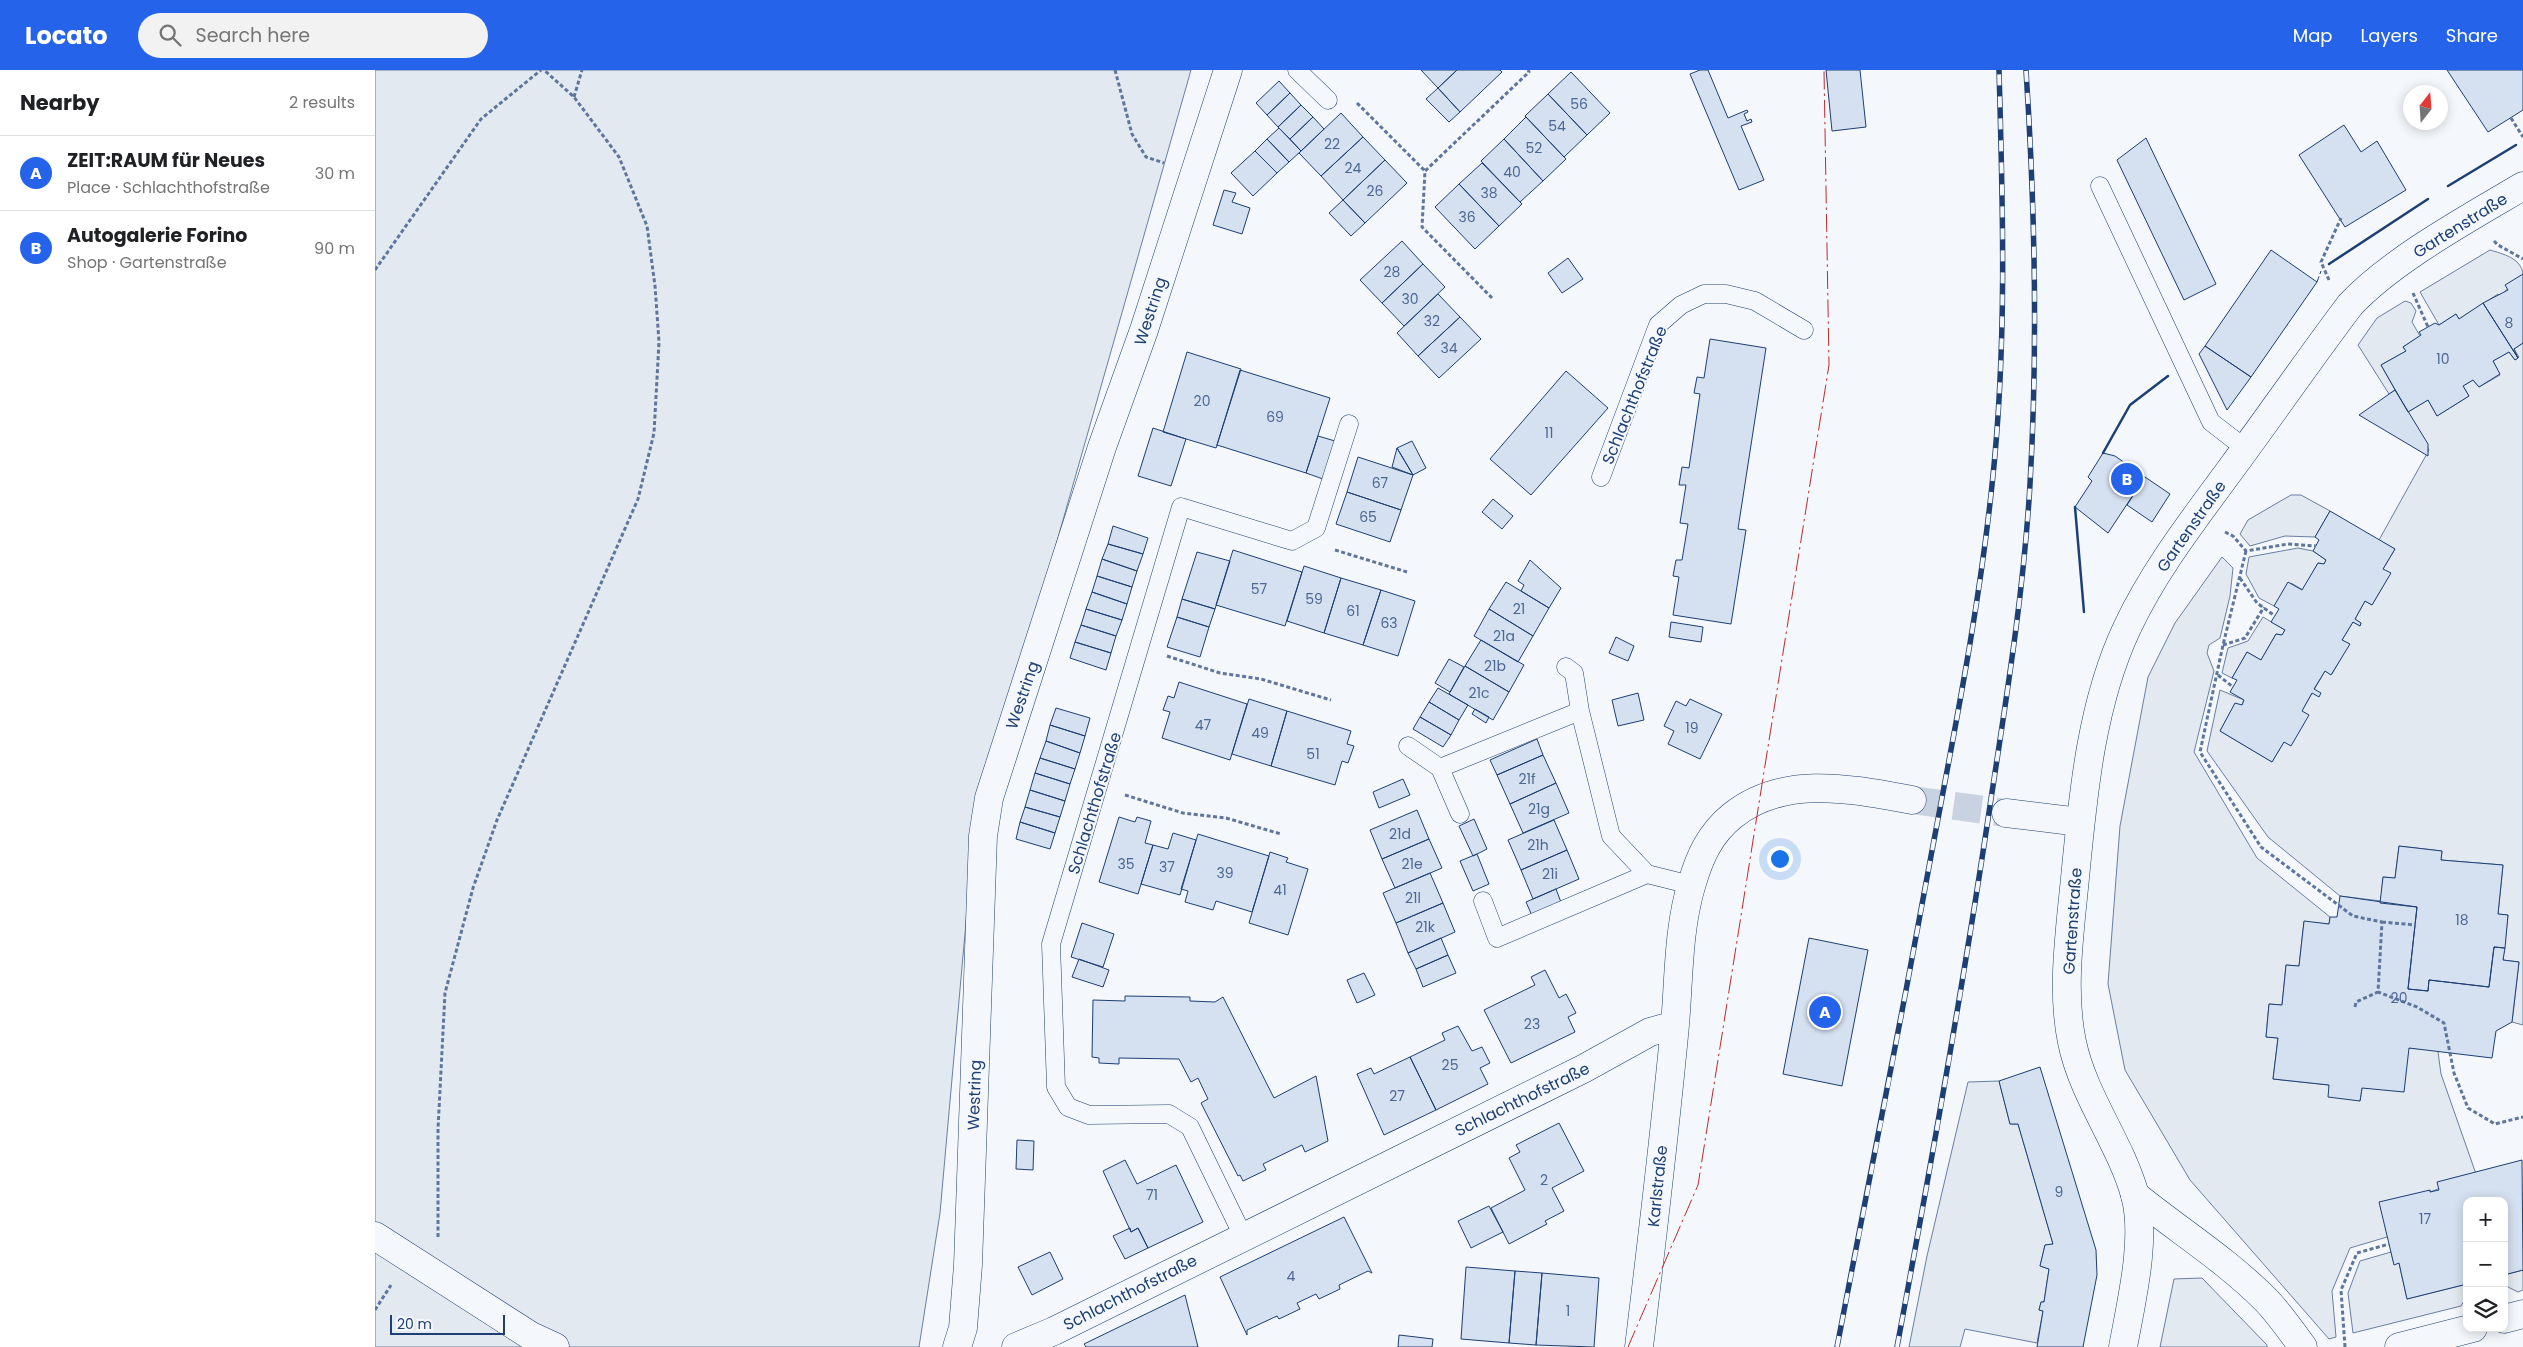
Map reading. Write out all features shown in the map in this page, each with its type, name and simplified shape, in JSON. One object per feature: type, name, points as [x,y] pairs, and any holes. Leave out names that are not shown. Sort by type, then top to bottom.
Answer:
[{"type":"street","name":"Westring","points":[[957,1347],[963,1328],[967,1274],[983,836],[989,798],[1102,447],[1144,330],[1228,70]]},
{"type":"street","name":"Gartenstraße","points":[[2303,1347],[2266,1300],[2211,1251],[2163,1218],[2135,1195],[2079,1065],[2072,1042],[2067,994],[2080,822],[2099,713],[2117,653],[2127,628],[2149,588],[2196,516],[2350,305],[2361,294],[2406,259],[2523,186]]},
{"type":"street","points":[[1675,1025],[1680,951],[1691,885],[1701,854],[1714,833],[1744,807],[1771,793],[1812,788],[1863,791],[1912,800]]},
{"type":"street","points":[[2007,813],[2080,822]]},
{"type":"street","name":"Schlachthofstraße","points":[[1016,1347],[1057,1339],[1243,1236],[1583,1069],[1651,1032],[1675,1025]]},
{"type":"street","name":"Karlstraße","points":[[1639,1347],[1675,1025]]},
{"type":"street","points":[[2123,1347],[2137,1257],[2138,1220],[2135,1195]]},
{"type":"street","points":[[375,1236],[442,1277],[531,1336],[555,1347]]},
{"type":"street","points":[[2508,1318],[2523,1314]]},
{"type":"street","points":[[2399,1347],[2463,1331]]},
{"type":"lane","points":[[1297,70],[1329,100]]},
{"type":"lane","points":[[2100,186],[2211,422],[2246,449]]},
{"type":"lane","name":"Schlachthofstraße","points":[[1601,477],[1658,325],[1681,305],[1704,294],[1726,294],[1755,301],[1804,330]]},
{"type":"lane","points":[[1293,541],[1316,528],[1349,424]]},
{"type":"lane","name":"Schlachthofstraße","points":[[1243,1236],[1190,1127],[1169,1114],[1089,1115],[1068,1107],[1055,1087],[1051,944],[1181,507],[1293,541]]},
{"type":"lane","points":[[1565,668],[1574,673],[1581,711],[1611,836],[1647,874],[1691,885]]},
{"type":"lane","points":[[1440,768],[1581,711]]},
{"type":"lane","points":[[1408,746],[1440,768],[1461,814]]},
{"type":"lane","points":[[1483,901],[1497,938],[1647,874]]},
{"type":"path","points":[[375,270],[481,119],[543,70],[575,98],[619,156],[647,226],[655,286],[659,342],[654,433],[635,508],[497,820],[473,888],[445,993],[438,1138],[437,1222],[442,1277]]},
{"type":"path","points":[[575,98],[582,70]]},
{"type":"path","points":[[1115,70],[1132,134],[1146,157],[1196,173]]},
{"type":"path","points":[[1492,298],[1422,227],[1425,171],[1529,72],[1528,70]]},
{"type":"path","points":[[1329,100],[1349,95],[1425,171]]},
{"type":"path","points":[[2511,118],[2523,137]]},
{"type":"path","points":[[2341,218],[2321,262],[2327,277],[2350,305]]},
{"type":"path","points":[[2196,516],[2233,536],[2246,551]]},
{"type":"path","points":[[1293,541],[1322,546],[1407,572]]},
{"type":"path","points":[[2246,551],[2288,544],[2316,546]]},
{"type":"path","points":[[2246,551],[2200,752],[2261,847],[2353,916],[2382,922],[2416,925]]},
{"type":"path","points":[[2240,578],[2257,603],[2275,616]]},
{"type":"path","points":[[2223,645],[2245,638],[2264,607]]},
{"type":"path","points":[[1140,648],[1220,673],[1261,679],[1331,700]]},
{"type":"path","points":[[2217,674],[2233,687]]},
{"type":"path","points":[[1098,786],[1183,813],[1227,818],[1281,834]]},
{"type":"path","points":[[2378,992],[2382,922]]},
{"type":"path","points":[[2355,1007],[2356,1002],[2378,992],[2417,1007],[2444,1023],[2454,1073],[2468,1108],[2495,1124],[2523,1117]]},
{"type":"path","points":[[2345,1347],[2341,1290],[2357,1253],[2389,1244]]},
{"type":"shaded area","points":[[375,70],[1191,70],[974,833],[940,1213],[919,1347],[375,1347]]},
{"type":"shaded area","points":[[2490,250],[2515,260],[2522,269],[2523,274],[2500,296],[2498,294],[2459,319],[2456,314],[2439,325],[2420,292]]},
{"type":"shaded area","points":[[2405,301],[2411,303],[2416,311],[2412,322],[2420,336],[2403,347],[2406,351],[2381,365],[2395,390],[2389,394],[2358,345],[2377,318]]},
{"type":"shaded area","points":[[2523,343],[2523,1025],[2512,1022],[2519,962],[2503,960],[2508,915],[2498,914],[2503,865],[2441,860],[2442,851],[2399,846],[2395,878],[2383,877],[2381,901],[2340,896],[2268,837],[2207,751],[2220,690],[2244,700],[2242,705],[2235,704],[2220,731],[2272,762],[2325,671],[2332,674],[2349,644],[2342,640],[2353,622],[2360,626],[2361,623],[2355,619],[2365,601],[2372,605],[2390,574],[2383,569],[2395,549],[2379,540],[2429,450],[2408,412],[2428,400],[2437,416],[2469,396],[2463,386],[2473,380],[2479,387],[2500,375],[2493,361],[2509,352],[2515,360],[2519,357],[2514,349]]},
{"type":"shaded area","points":[[2291,495],[2301,495],[2330,511],[2315,537],[2285,536],[2250,546],[2240,534],[2248,520]]},
{"type":"shaded area","points":[[2298,548],[2313,551],[2326,560],[2324,564],[2318,563],[2303,590],[2291,583],[2274,606],[2259,598],[2246,574],[2249,557]]},
{"type":"shaded area","points":[[2222,557],[2233,568],[2230,596],[2220,638],[2209,645],[2207,653],[2214,671],[2194,752],[2257,858],[2330,917],[2329,924],[2304,922],[2299,966],[2286,965],[2282,1005],[2269,1004],[2266,1037],[2278,1038],[2273,1079],[2329,1085],[2360,1101],[2362,1088],[2409,1048],[2421,1049],[2435,1030],[2441,1074],[2476,1174],[2430,1192],[2430,1190],[2387,1237],[2350,1248],[2332,1291],[2336,1337],[2329,1339],[2190,1180],[2125,1070],[2108,984],[2120,826],[2148,677],[2175,623]]},
{"type":"shaded area","points":[[2263,617],[2285,630],[2282,635],[2276,634],[2261,660],[2247,652],[2232,678],[2222,673],[2228,648],[2248,641]]},
{"type":"shaded area","points":[[1999,1081],[2010,1124],[2018,1124],[2053,1244],[2045,1245],[2040,1266],[2049,1269],[2044,1302],[2041,1302],[2039,1310],[2043,1311],[2037,1343],[1965,1329],[1960,1347],[1909,1347],[1927,1256],[1968,1082]]},
{"type":"shaded area","points":[[2391,1252],[2394,1264],[2399,1263],[2407,1299],[2463,1285],[2463,1303],[2461,1306],[2353,1333],[2348,1293],[2360,1261]]},
{"type":"shaded area","points":[[2523,1270],[2523,1290],[2518,1292],[2508,1287],[2508,1274]]},
{"type":"shaded area","points":[[2202,1278],[2267,1347],[2160,1347],[2174,1279]]},
{"type":"building","points":[[1421,70],[1457,70],[1438,88]]},
{"type":"building","points":[[1457,70],[1500,70],[1502,72],[1460,112],[1438,88]]},
{"type":"building","points":[[1700,70],[1708,70],[1728,118],[1747,110],[1748,112],[1744,114],[1747,121],[1751,119],[1752,122],[1741,126],[1764,180],[1739,190],[1690,74]]},
{"type":"building","points":[[1826,70],[1860,70],[1866,127],[1832,131]]},
{"type":"building","points":[[2447,70],[2523,70],[2523,110],[2488,132]]},
{"type":"building","points":[[1571,72],[1610,113],[1587,135],[1548,94]]},
{"type":"building","points":[[1279,81],[1290,93],[1267,115],[1256,103]]},
{"type":"building","points":[[1438,88],[1460,112],[1449,122],[1426,99]]},
{"type":"building","points":[[1290,93],[1301,105],[1278,127],[1267,115]]},
{"type":"building","points":[[1548,94],[1587,135],[1564,157],[1525,116]]},
{"type":"building","points":[[1301,105],[1313,117],[1290,139],[1278,127]]},
{"type":"building","points":[[1341,113],[1363,137],[1321,176],[1299,153]]},
{"type":"building","points":[[1313,117],[1324,129],[1301,151],[1290,139]]},
{"type":"building","points":[[1526,117],[1566,159],[1543,181],[1504,139]]},
{"type":"building","points":[[2344,125],[2361,152],[2377,141],[2406,190],[2345,227],[2299,155]]},
{"type":"building","points":[[1279,128],[1301,151],[1289,162],[1267,139]]},
{"type":"building","points":[[1363,137],[1385,160],[1343,200],[1321,176]]},
{"type":"building","points":[[2146,138],[2216,284],[2184,300],[2117,160]]},
{"type":"building","points":[[1267,139],[1289,162],[1277,173],[1255,151]]},
{"type":"building","points":[[1504,139],[1543,181],[1520,202],[1481,161]]},
{"type":"building","points":[[1255,151],[1277,173],[1253,196],[1231,173]]},
{"type":"building","points":[[1385,160],[1407,183],[1365,223],[1343,200]]},
{"type":"building","points":[[1482,163],[1522,204],[1499,226],[1459,184]]},
{"type":"building","points":[[1459,184],[1499,226],[1475,249],[1435,207]]},
{"type":"building","points":[[1224,190],[1236,193],[1232,202],[1250,208],[1242,234],[1213,225]]},
{"type":"building","points":[[1343,200],[1365,223],[1351,236],[1329,213]]},
{"type":"building","points":[[1402,241],[1423,264],[1382,303],[1360,280]]},
{"type":"building","points":[[2271,250],[2317,282],[2251,377],[2205,346]]},
{"type":"building","points":[[1568,258],[1583,279],[1562,293],[1548,273]]},
{"type":"building","points":[[1423,264],[1445,287],[1404,326],[1382,303]]},
{"type":"building","points":[[2523,274],[2523,343],[2514,349],[2518,358],[2483,303],[2508,290],[2505,285]]},
{"type":"building","points":[[1438,294],[1460,317],[1418,356],[1397,333]]},
{"type":"building","points":[[2483,303],[2518,358],[2515,360],[2509,352],[2493,361],[2500,374],[2479,387],[2473,380],[2463,386],[2469,396],[2437,416],[2428,400],[2408,412],[2381,365],[2406,351],[2403,347],[2421,335],[2419,332],[2435,323],[2439,325],[2456,314],[2459,319]]},
{"type":"building","points":[[1460,317],[1481,339],[1439,378],[1418,356]]},
{"type":"building","points":[[1710,339],[1766,348],[1738,529],[1746,530],[1731,624],[1673,615],[1679,577],[1673,576],[1676,560],[1682,560],[1688,524],[1680,523],[1686,485],[1679,485],[1682,467],[1689,468],[1700,394],[1694,393],[1697,377],[1704,378]]},
{"type":"building","points":[[2205,346],[2251,377],[2227,410],[2199,354]]},
{"type":"building","points":[[1187,352],[1241,369],[1216,448],[1163,432]]},
{"type":"building","points":[[1240,370],[1330,398],[1306,473],[1217,445]]},
{"type":"building","points":[[1566,371],[1608,408],[1531,495],[1490,459]]},
{"type":"building","points":[[2395,390],[2428,444],[2428,456],[2359,415]]},
{"type":"building","points":[[1153,428],[1186,439],[1171,486],[1138,476]]},
{"type":"building","points":[[1318,436],[1335,441],[1323,479],[1306,473]]},
{"type":"building","points":[[1412,441],[1426,468],[1413,475],[1397,448]]},
{"type":"building","points":[[1397,448],[1413,475],[1392,467]]},
{"type":"building","points":[[2103,453],[2115,456],[2145,477],[2108,533],[2075,507],[2092,481],[2088,477]]},
{"type":"building","points":[[1358,457],[1413,475],[1401,510],[1347,492]]},
{"type":"building","points":[[2145,477],[2170,494],[2152,522],[2127,505]]},
{"type":"building","points":[[1347,492],[1401,510],[1390,542],[1336,524]]},
{"type":"building","points":[[1493,499],[1513,516],[1502,529],[1482,512]]},
{"type":"building","points":[[2330,511],[2395,549],[2383,569],[2391,573],[2372,605],[2365,601],[2355,619],[2361,623],[2360,626],[2353,622],[2342,640],[2350,644],[2331,675],[2325,671],[2314,689],[2321,693],[2319,697],[2312,693],[2302,711],[2309,715],[2291,746],[2284,742],[2272,762],[2220,731],[2235,703],[2242,705],[2244,700],[2230,692],[2237,680],[2232,678],[2247,652],[2261,660],[2276,634],[2282,635],[2285,630],[2271,622],[2279,609],[2274,606],[2288,582],[2302,590],[2318,563],[2324,564],[2326,560],[2313,551],[2319,540],[2315,537]]},
{"type":"building","points":[[1113,526],[1148,538],[1143,554],[1108,544]]},
{"type":"building","points":[[1108,544],[1143,554],[1137,571],[1102,559]]},
{"type":"building","points":[[1233,550],[1302,572],[1285,626],[1216,605]]},
{"type":"building","points":[[1197,552],[1230,561],[1215,609],[1182,599]]},
{"type":"building","points":[[1102,559],[1137,571],[1132,587],[1097,576]]},
{"type":"building","points":[[1530,560],[1561,588],[1549,608],[1521,591],[1524,585],[1518,581]]},
{"type":"building","points":[[1304,566],[1341,578],[1324,633],[1287,621]]},
{"type":"building","points":[[1097,576],[1132,587],[1127,604],[1092,592]]},
{"type":"building","points":[[1341,578],[1381,590],[1363,645],[1324,633]]},
{"type":"building","points":[[1506,582],[1549,608],[1533,636],[1489,609]]},
{"type":"building","points":[[1381,590],[1415,601],[1398,656],[1363,645]]},
{"type":"building","points":[[1092,592],[1127,604],[1122,620],[1086,609]]},
{"type":"building","points":[[1182,599],[1215,609],[1209,627],[1177,617]]},
{"type":"building","points":[[1086,609],[1122,620],[1116,636],[1081,625]]},
{"type":"building","points":[[1489,609],[1533,636],[1518,662],[1474,636]]},
{"type":"building","points":[[1177,617],[1209,627],[1200,657],[1167,647]]},
{"type":"building","points":[[1671,622],[1703,627],[1701,642],[1669,637]]},
{"type":"building","points":[[1081,625],[1116,636],[1111,653],[1075,642]]},
{"type":"building","points":[[1616,637],[1634,646],[1628,661],[1609,653]]},
{"type":"building","points":[[1481,640],[1524,665],[1509,692],[1465,666]]},
{"type":"building","points":[[1075,642],[1111,653],[1106,670],[1070,658]]},
{"type":"building","points":[[1449,659],[1464,667],[1450,692],[1435,683]]},
{"type":"building","points":[[1465,666],[1509,692],[1493,720],[1449,694]]},
{"type":"building","points":[[1179,682],[1247,704],[1230,760],[1162,738],[1170,712],[1163,710],[1168,696],[1174,698]]},
{"type":"building","points":[[1438,688],[1468,705],[1459,720],[1429,702]]},
{"type":"building","points":[[1638,693],[1644,720],[1618,726],[1612,700]]},
{"type":"building","points":[[1249,699],[1287,711],[1271,766],[1232,754]]},
{"type":"building","points":[[1690,699],[1722,714],[1700,759],[1668,744],[1674,731],[1664,726],[1676,701],[1686,706]]},
{"type":"building","points":[[1429,702],[1459,720],[1451,735],[1420,717]]},
{"type":"building","points":[[1056,708],[1090,718],[1085,736],[1050,725]]},
{"type":"building","points":[[1475,709],[1489,717],[1486,723],[1472,714]]},
{"type":"building","points":[[1287,711],[1351,731],[1347,744],[1354,746],[1348,763],[1342,761],[1335,785],[1271,766]]},
{"type":"building","points":[[1420,717],[1451,735],[1443,747],[1413,729]]},
{"type":"building","points":[[1050,725],[1085,736],[1080,753],[1046,741]]},
{"type":"building","points":[[1537,739],[1543,755],[1497,775],[1490,760]]},
{"type":"building","points":[[1046,741],[1080,753],[1075,769],[1040,758]]},
{"type":"building","points":[[1543,755],[1556,783],[1510,804],[1497,775]]},
{"type":"building","points":[[1040,758],[1075,769],[1070,784],[1035,773]]},
{"type":"building","points":[[1035,773],[1070,784],[1065,801],[1030,790]]},
{"type":"building","points":[[1403,779],[1410,795],[1379,808],[1373,792]]},
{"type":"building","points":[[1556,783],[1569,813],[1523,833],[1510,804]]},
{"type":"building","points":[[1030,790],[1065,801],[1060,817],[1025,807]]},
{"type":"building","points":[[1025,807],[1060,817],[1055,833],[1020,822]]},
{"type":"building","points":[[1417,810],[1429,839],[1382,859],[1370,830]]},
{"type":"building","points":[[1119,817],[1135,822],[1137,817],[1151,821],[1145,843],[1153,845],[1138,894],[1099,882]]},
{"type":"building","points":[[1474,819],[1487,849],[1473,856],[1459,826]]},
{"type":"building","points":[[1554,820],[1567,850],[1521,870],[1508,840]]},
{"type":"building","points":[[1020,822],[1055,833],[1050,849],[1016,839]]},
{"type":"building","points":[[1173,833],[1196,840],[1180,895],[1141,884],[1153,845],[1168,849]]},
{"type":"building","points":[[1198,834],[1269,856],[1252,912],[1216,901],[1213,910],[1185,902],[1188,891],[1181,889]]},
{"type":"building","points":[[1429,839],[1442,868],[1395,888],[1382,859]]},
{"type":"building","points":[[2399,846],[2442,851],[2441,860],[2503,865],[2498,914],[2508,915],[2505,948],[2494,947],[2489,987],[2429,980],[2428,991],[2408,989],[2417,907],[2380,903],[2383,877],[2395,878]]},
{"type":"building","points":[[1567,850],[1579,879],[1533,899],[1521,870]]},
{"type":"building","points":[[1270,852],[1288,858],[1286,862],[1308,869],[1288,935],[1249,923]]},
{"type":"building","points":[[1477,854],[1489,884],[1473,891],[1460,861]]},
{"type":"building","points":[[1430,873],[1443,903],[1396,923],[1383,893]]},
{"type":"building","points":[[1556,889],[1562,905],[1533,918],[1526,902]]},
{"type":"building","points":[[2340,896],[2417,907],[2408,989],[2428,991],[2429,980],[2489,987],[2494,947],[2505,948],[2503,960],[2519,962],[2512,1022],[2496,1031],[2492,1058],[2409,1048],[2404,1092],[2362,1088],[2360,1101],[2328,1097],[2329,1085],[2273,1079],[2278,1038],[2266,1037],[2269,1004],[2282,1005],[2286,965],[2299,966],[2304,921],[2329,924],[2330,917],[2337,917]]},
{"type":"building","points":[[1443,903],[1455,932],[1408,953],[1396,923]]},
{"type":"building","points":[[1082,923],[1114,934],[1103,967],[1071,957]]},
{"type":"building","points":[[1441,938],[1448,955],[1416,969],[1408,953]]},
{"type":"building","points":[[1809,938],[1868,950],[1842,1086],[1783,1074]]},
{"type":"building","points":[[1448,955],[1456,973],[1423,987],[1416,969]]},
{"type":"building","points":[[1079,959],[1109,970],[1103,987],[1072,977]]},
{"type":"building","points":[[1545,970],[1559,998],[1566,994],[1576,1013],[1568,1017],[1575,1032],[1511,1063],[1484,1010],[1535,985],[1531,977]]},
{"type":"building","points":[[1364,973],[1375,995],[1357,1003],[1347,980]]},
{"type":"building","points":[[1125,996],[1190,997],[1190,1001],[1215,1002],[1223,997],[1274,1098],[1316,1076],[1328,1141],[1305,1152],[1302,1145],[1263,1164],[1266,1170],[1243,1181],[1240,1175],[1238,1176],[1201,1103],[1208,1099],[1198,1078],[1191,1082],[1179,1059],[1119,1058],[1119,1064],[1099,1063],[1099,1058],[1092,1057],[1093,1000],[1125,1001]]},
{"type":"building","points":[[1458,1026],[1472,1051],[1482,1047],[1490,1063],[1480,1068],[1488,1084],[1436,1110],[1410,1057],[1445,1040],[1442,1033]]},
{"type":"building","points":[[1410,1057],[1436,1110],[1384,1135],[1357,1074],[1371,1068],[1374,1074]]},
{"type":"building","points":[[2040,1067],[2096,1250],[2097,1275],[2083,1347],[2037,1347],[2043,1311],[2039,1310],[2041,1302],[2044,1302],[2049,1269],[2040,1266],[2045,1245],[2053,1244],[2018,1124],[2010,1124],[1999,1081]]},
{"type":"building","points":[[1559,1123],[1584,1171],[1552,1188],[1564,1211],[1545,1221],[1547,1224],[1509,1244],[1491,1208],[1525,1190],[1509,1158],[1520,1152],[1516,1145]]},
{"type":"building","points":[[1017,1140],[1034,1141],[1033,1170],[1016,1169]]},
{"type":"building","points":[[1125,1160],[1137,1184],[1176,1165],[1203,1222],[1148,1248],[1138,1228],[1131,1232],[1103,1171]]},
{"type":"building","points":[[2522,1160],[2523,1270],[2508,1274],[2508,1197],[2463,1197],[2463,1285],[2407,1299],[2399,1263],[2394,1265],[2379,1202],[2430,1190],[2430,1192],[2439,1190],[2437,1182]]},
{"type":"building","points":[[1489,1206],[1503,1232],[1471,1248],[1458,1221]]},
{"type":"building","points":[[1344,1217],[1372,1273],[1368,1271],[1339,1285],[1340,1289],[1319,1299],[1316,1294],[1297,1303],[1300,1309],[1279,1319],[1277,1316],[1247,1330],[1247,1335],[1220,1277]]},
{"type":"building","points":[[1130,1228],[1131,1232],[1138,1228],[1148,1248],[1125,1259],[1113,1236]]},
{"type":"building","points":[[1050,1252],[1063,1279],[1032,1295],[1018,1267]]},
{"type":"building","points":[[1466,1267],[1515,1271],[1509,1343],[1461,1339]]},
{"type":"building","points":[[1515,1271],[1542,1273],[1536,1345],[1509,1343]]},
{"type":"building","points":[[1542,1273],[1599,1278],[1594,1347],[1536,1345]]},
{"type":"building","points":[[1185,1295],[1198,1347],[1086,1347],[1084,1344]]},
{"type":"building","points":[[1399,1335],[1433,1339],[1432,1347],[1398,1347]]},
{"type":"tunnel","points":[[1912,800],[2006,813]]},
{"type":"railway","points":[[1837,1347],[1957,718],[1987,532],[1997,433],[2002,330],[2003,278],[1999,70]]},
{"type":"railway","points":[[1897,1347],[1935,1142],[1970,936],[2009,681],[2024,563],[2030,484],[2035,329],[2032,174],[2026,70]]},
{"type":"fence","points":[[2317,282],[2321,271]]},
{"type":"wall","points":[[2448,186],[2516,145]]},
{"type":"wall","points":[[2329,264],[2428,199]]},
{"type":"wall","points":[[2103,453],[2130,405],[2168,376]]},
{"type":"wall","points":[[2075,507],[2084,612]]},
{"type":"power","points":[[1628,1347],[1698,1185],[1829,365],[1824,70]]},
{"type":"place","name":"Autogalerie Forino","points":[[2127,479]]},
{"type":"place","name":"ZEIT:RAUM für Neues","points":[[1825,1012]]}]
